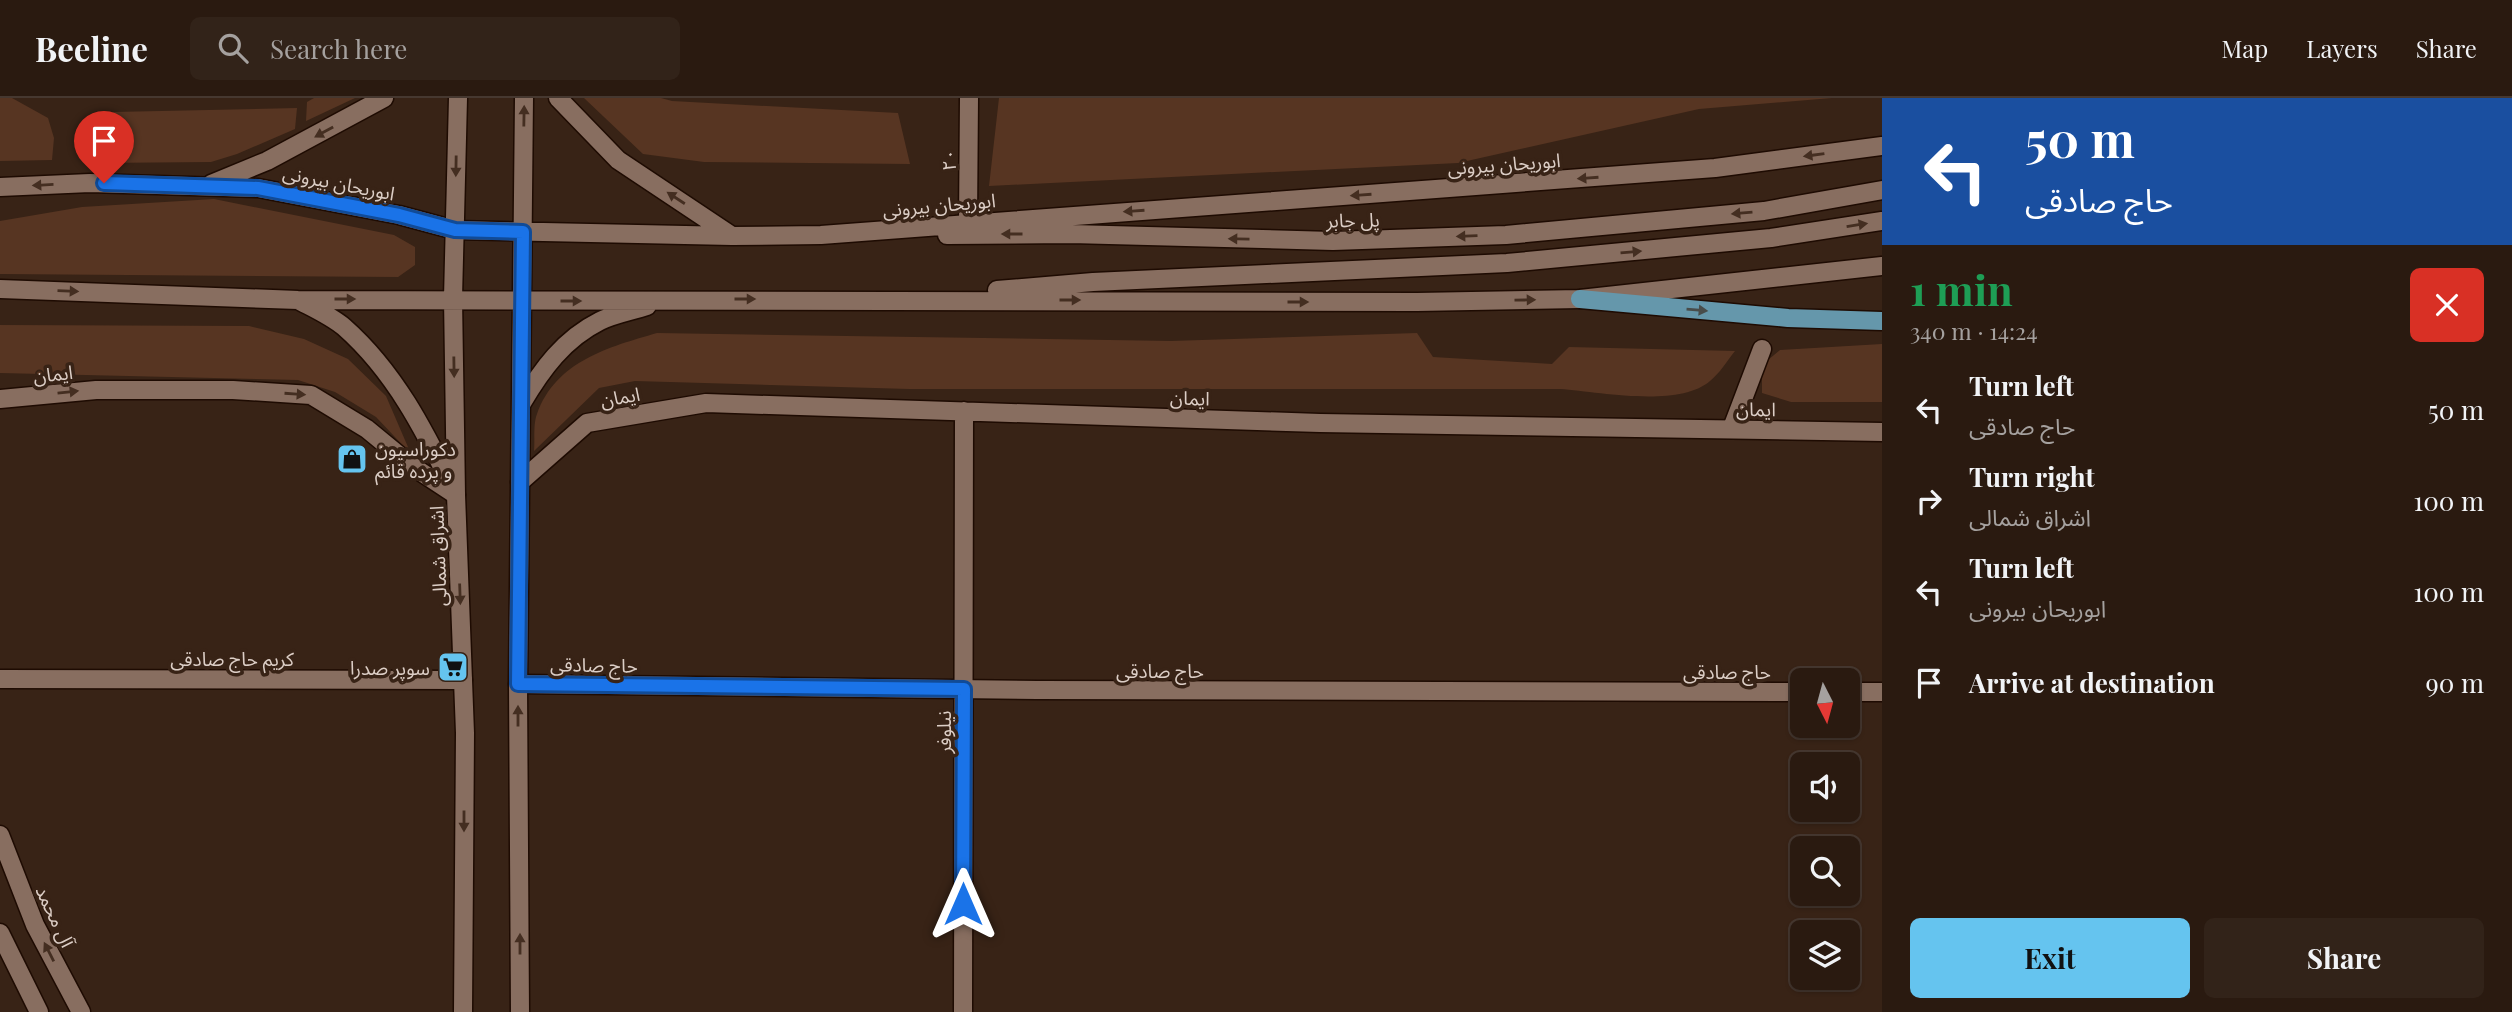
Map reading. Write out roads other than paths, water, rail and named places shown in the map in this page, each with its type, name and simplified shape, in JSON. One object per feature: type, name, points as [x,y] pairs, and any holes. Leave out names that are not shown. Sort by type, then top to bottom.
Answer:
[{"type":"main road","points":[[206,186],[267,161],[383,98]]},
{"type":"main road","name":"اشراق شمالی","points":[[458,98],[453,298],[456,495],[465,733],[463,1012]]},
{"type":"main road","points":[[520,1012],[518,684],[524,98]]},
{"type":"main road","points":[[558,98],[618,160],[732,236]]},
{"type":"main road","name":"۲۰","points":[[968,222],[969,98]]},
{"type":"main road","name":"ابوریحان بیرونی","points":[[0,187],[90,183],[258,188],[399,215],[455,230],[732,236],[821,235],[1715,168],[1882,145]]},
{"type":"main road","name":"پل جابر","points":[[821,235],[1071,234],[1333,241],[1506,234],[1764,211],[1882,191]]},
{"type":"main road","points":[[0,289],[298,300],[883,299],[1093,282],[1507,263],[1771,239],[1882,221]]},
{"type":"main road","points":[[829,299],[1417,302],[1580,299],[1882,266]]},
{"type":"main road","points":[[1580,299],[1788,318],[1882,321]]},
{"type":"main road","points":[[298,300],[342,325],[393,379],[424,431],[456,495]]},
{"type":"main road","points":[[521,407],[541,371],[566,344],[601,320],[656,303],[676,300]]},
{"type":"main road","points":[[1732,428],[1762,349]]},
{"type":"main road","name":"ایمان","points":[[0,399],[96,390],[233,390],[312,395],[367,429],[412,466],[456,495]]},
{"type":"main road","name":"ایمان","points":[[520,482],[587,423],[706,402],[1320,422],[1882,432]]},
{"type":"main road","name":"نیلوفر","points":[[963,1012],[964,411]]},
{"type":"main road","name":"کریم حاج صادقی","points":[[0,679],[463,680]]},
{"type":"main road","name":"حاج صادقی","points":[[518,684],[964,689],[1790,692]]},
{"type":"main road","points":[[1860,692],[1882,692]]},
{"type":"main road","name":"آل محمد","points":[[0,835],[36,925],[81,1012]]},
{"type":"main road","points":[[0,933],[39,1012]]},
{"type":"place","name":"دکوراسیون و پرده قائم","points":[[352,459]]},
{"type":"place","name":"سوپر صدرا","points":[[453,667]]}]
